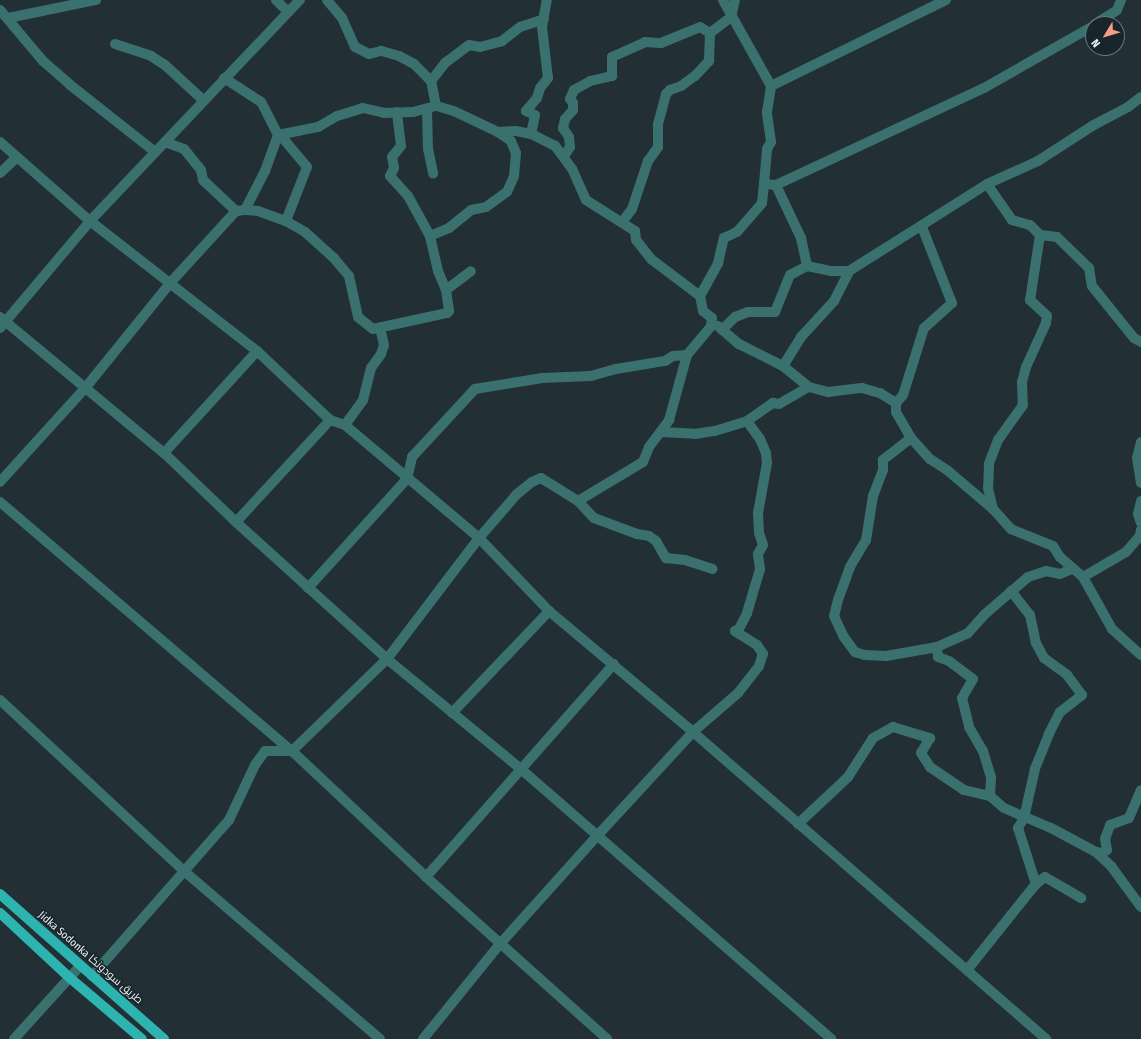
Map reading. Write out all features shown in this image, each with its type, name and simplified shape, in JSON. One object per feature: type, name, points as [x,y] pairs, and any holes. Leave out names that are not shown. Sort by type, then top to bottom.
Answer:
[{"type":"main road","name":"Jidka Sodonka طريق سودونكا","points":[[0,894],[158,1037]]},
{"type":"main road","points":[[0,913],[70,978],[142,1039]]},
{"type":"street","points":[[8,18],[96,0]]},
{"type":"street","points":[[276,0],[288,12]]},
{"type":"street","points":[[300,0],[224,78],[90,221],[2,322],[86,387],[164,453],[236,522],[387,659],[522,770],[831,1039]]},
{"type":"street","points":[[327,0],[342,18],[355,47],[369,54],[381,51],[400,56],[408,60],[431,81]]},
{"type":"street","points":[[531,134],[535,115],[526,111],[537,98],[540,88],[548,78],[542,27],[547,0]]},
{"type":"street","points":[[578,501],[637,467],[648,455],[649,447],[662,432],[669,420],[680,372],[687,356],[711,326],[712,318],[703,311],[700,296],[718,263],[724,238],[737,232],[762,203],[767,149],[771,142],[767,112],[771,86],[730,17],[723,0]]},
{"type":"street","points":[[622,222],[632,209],[648,161],[658,147],[658,124],[666,94],[670,90],[681,86],[695,76],[709,61],[710,33],[730,17],[735,0]]},
{"type":"street","points":[[771,86],[946,0]]},
{"type":"street","points":[[1108,16],[1117,10],[1121,0]]},
{"type":"street","points":[[0,10],[43,60],[69,84],[155,152]]},
{"type":"street","points":[[433,173],[428,149],[431,81],[445,62],[469,45],[480,47],[502,42],[520,27],[544,19]]},
{"type":"street","points":[[564,156],[570,147],[569,137],[563,128],[565,119],[573,110],[573,103],[570,99],[574,90],[590,81],[612,76],[612,57],[645,42],[660,43],[700,27],[710,33]]},
{"type":"street","points":[[764,184],[776,185],[984,88],[1085,30]]},
{"type":"street","points":[[115,44],[151,56],[165,65],[204,100]]},
{"type":"street","points":[[224,78],[261,102],[279,136],[307,167],[286,221]]},
{"type":"street","points":[[722,330],[735,317],[748,312],[774,312],[790,275],[807,266],[831,271],[849,271],[922,227],[988,184],[1038,161],[1092,126],[1128,107],[1141,97]]},
{"type":"street","points":[[279,136],[318,127],[337,116],[363,108],[384,113],[431,108],[454,111],[498,132],[511,141],[516,153],[514,176],[507,192],[486,207],[471,210],[449,228],[430,236]]},
{"type":"street","points":[[165,142],[184,149],[201,170],[203,180],[240,211],[258,211],[286,221],[306,232],[333,257],[349,276],[358,317],[372,329],[380,326],[447,313],[449,311],[446,290],[438,271],[430,236],[408,196],[390,176],[394,168],[392,157],[401,146],[397,112]]},
{"type":"street","points":[[498,132],[516,131],[531,134],[548,141],[564,156],[586,200],[635,231],[636,240],[654,263],[700,296]]},
{"type":"street","points":[[0,482],[86,387],[171,282],[240,211],[265,171],[279,136]]},
{"type":"street","points":[[0,142],[16,158],[90,221],[171,282],[258,351],[330,420],[345,425],[478,538],[549,611],[614,664],[693,732],[1046,1039]]},
{"type":"street","points":[[0,173],[16,158]]},
{"type":"street","points":[[988,184],[1012,220],[1030,225],[1040,235],[1056,237],[1089,268],[1092,286],[1134,338],[1141,342]]},
{"type":"street","points":[[776,185],[801,238],[807,266]]},
{"type":"street","points":[[922,227],[952,303],[924,328],[903,394],[896,403],[896,412],[911,438],[930,459],[947,470],[993,509],[1011,529],[1053,546],[1072,569],[1083,577],[1098,600],[1106,621],[1141,655]]},
{"type":"street","points":[[993,509],[988,488],[989,464],[998,440],[1023,405],[1022,382],[1026,367],[1046,323],[1047,316],[1030,300],[1040,235]]},
{"type":"street","points":[[446,290],[471,270]]},
{"type":"street","points":[[783,366],[801,337],[834,301],[849,271]]},
{"type":"street","points":[[345,425],[364,400],[371,368],[384,345],[380,326]]},
{"type":"street","points":[[711,326],[719,326],[739,344],[783,366],[808,387],[828,392],[862,388],[880,393],[896,403]]},
{"type":"street","points":[[164,453],[258,351]]},
{"type":"street","points":[[308,588],[407,479],[412,457],[475,389],[542,378],[591,376],[616,369],[665,361],[673,356],[687,356]]},
{"type":"street","points":[[662,432],[707,433],[747,421],[773,403],[779,404],[808,387]]},
{"type":"street","points":[[236,522],[330,420]]},
{"type":"street","points":[[423,1039],[500,944],[597,836],[693,732],[716,714],[752,678],[759,666],[762,654],[757,645],[735,631],[740,629],[747,613],[760,569],[758,554],[763,545],[759,533],[758,513],[767,463],[766,453],[747,421]]},
{"type":"street","points":[[911,438],[883,460],[883,470],[873,496],[866,540],[846,578],[834,616],[850,646],[865,655],[886,656],[937,647],[968,633],[1011,591],[1033,575],[1046,571],[1060,574],[1072,569]]},
{"type":"street","points":[[1141,442],[1136,458],[1141,483]]},
{"type":"street","points":[[92,976],[229,820],[255,765],[266,750],[292,751],[387,659],[478,538],[517,494],[536,480],[541,478],[578,501],[594,518],[637,534],[649,536],[656,541],[666,558],[685,560],[713,569]]},
{"type":"street","points":[[1141,501],[1138,514],[1141,524]]},
{"type":"street","points":[[0,502],[292,751],[426,877],[606,1039]]},
{"type":"street","points":[[1083,577],[1126,552],[1140,536],[1141,530]]},
{"type":"street","points":[[1011,591],[1030,615],[1036,644],[1044,658],[1067,674],[1082,695],[1060,712],[1048,734],[1035,769],[1024,818],[1018,828],[1036,884]]},
{"type":"street","points":[[452,713],[549,611]]},
{"type":"street","points":[[937,647],[938,657],[949,661],[973,679],[962,698],[969,727],[983,751],[991,778],[990,796]]},
{"type":"street","points":[[426,877],[614,664]]},
{"type":"street","points":[[0,700],[184,871],[380,1039]]},
{"type":"street","points":[[798,824],[848,777],[873,738],[893,727],[930,738],[921,753],[930,767],[964,790],[990,796],[1004,808],[1024,818],[1051,828],[1102,854],[1107,850],[1105,839],[1110,825],[1117,820],[1130,818],[1141,790]]},
{"type":"street","points":[[1096,852],[1111,866],[1141,907]]},
{"type":"street","points":[[967,970],[1036,884],[1045,877],[1081,898]]},
{"type":"street","points":[[14,1039],[80,966]]}]
